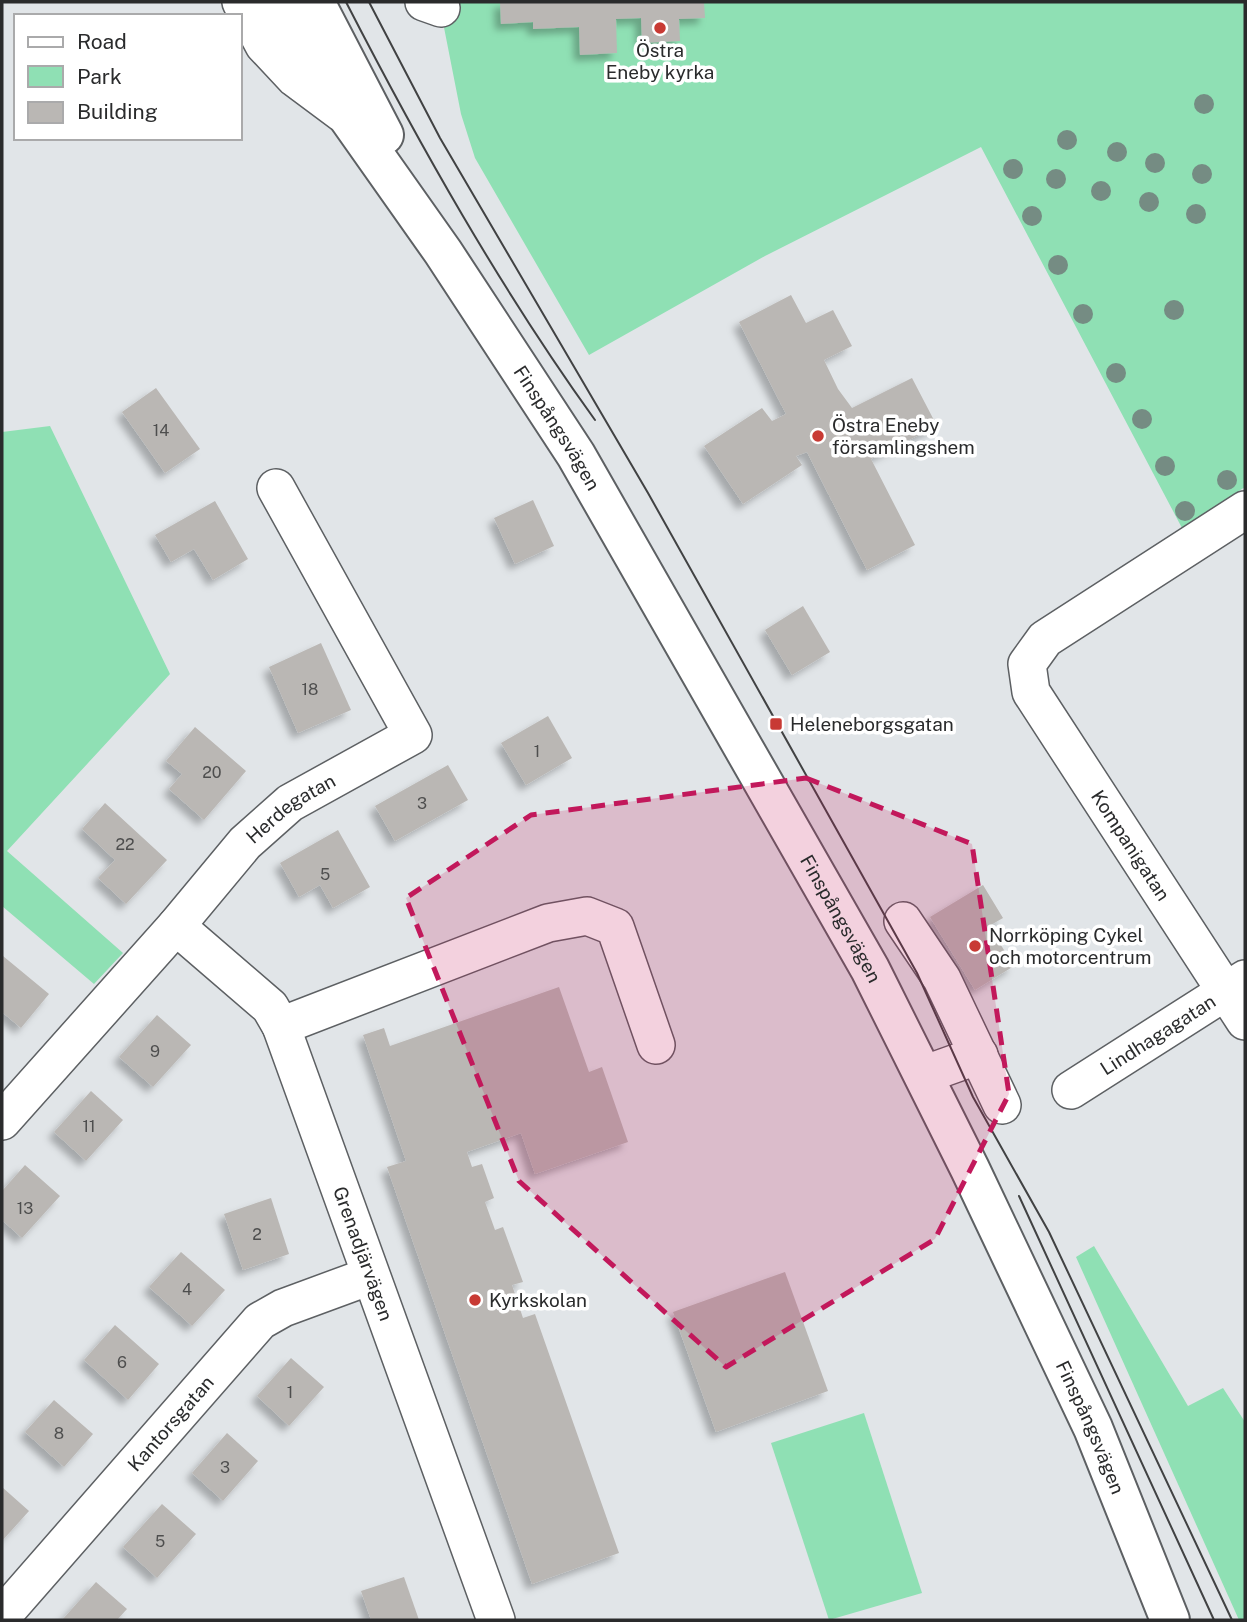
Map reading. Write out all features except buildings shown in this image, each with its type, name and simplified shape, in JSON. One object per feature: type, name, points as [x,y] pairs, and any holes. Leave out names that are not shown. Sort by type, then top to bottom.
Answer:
[{"type":"main road","name":"Finspångsvägen","points":[[275,2],[347,117],[443,252],[576,455],[870,968],[1093,1428],[1170,1620]]},
{"type":"main road","name":"Finspångsvägen","points":[[315,2],[443,252]]},
{"type":"street","points":[[241,2],[264,45],[295,78],[347,117]]},
{"type":"street","name":"Herdegatan","points":[[2,1121],[176,926],[245,843],[290,803],[413,735],[276,488]]},
{"type":"street","name":"Kompanigatan","points":[[1239,997],[1031,692],[1027,664],[1045,639],[1245,510]]},
{"type":"street","points":[[281,1026],[548,923],[587,916],[615,928],[656,1045]]},
{"type":"street","points":[[903,921],[942,978],[1002,1105]]},
{"type":"street","name":"Grenadjärvägen","points":[[176,926],[271,1007],[281,1026],[496,1620]]},
{"type":"street","name":"Lindhagagatan","points":[[1071,1090],[1239,997]]},
{"type":"street","points":[[923,1075],[979,1055]]},
{"type":"street","name":"Kantorsgatan","points":[[2,1616],[260,1321],[283,1308],[370,1276]]},
{"type":"highlighted area","points":[[806,778],[972,844],[1009,1094],[935,1239],[726,1367],[519,1181],[406,898],[531,815]]},
{"type":"green space","points":[[439,2],[1245,2],[1245,487],[1182,528],[981,147],[765,256],[589,355],[475,158],[461,114]]},
{"type":"green space","points":[[50,426],[170,674],[7,851],[123,953],[94,984],[2,906],[2,432]]},
{"type":"green space","points":[[1094,1246],[1188,1406],[1223,1388],[1245,1422],[1245,1620],[1239,1620],[1076,1257]]},
{"type":"green space","points":[[864,1413],[922,1593],[829,1620],[771,1443]]},
{"type":"tram line","points":[[346,2],[463,216],[526,319],[595,420]]},
{"type":"tram line","points":[[369,2],[440,138],[648,493],[917,973],[973,1097],[1049,1232],[1232,1620]]},
{"type":"tram line","points":[[1019,1196],[1214,1620]]},
{"type":"place","name":"Östra Eneby kyrka","points":[[660,28]]},
{"type":"place","name":"Östra Eneby församlingshem","points":[[818,436]]},
{"type":"place","name":"Heleneborgsgatan","points":[[776,724]]},
{"type":"place","name":"Norrköping Cykel och motorcentrum","points":[[975,946]]},
{"type":"place","name":"Kyrkskolan","points":[[475,1300]]}]
